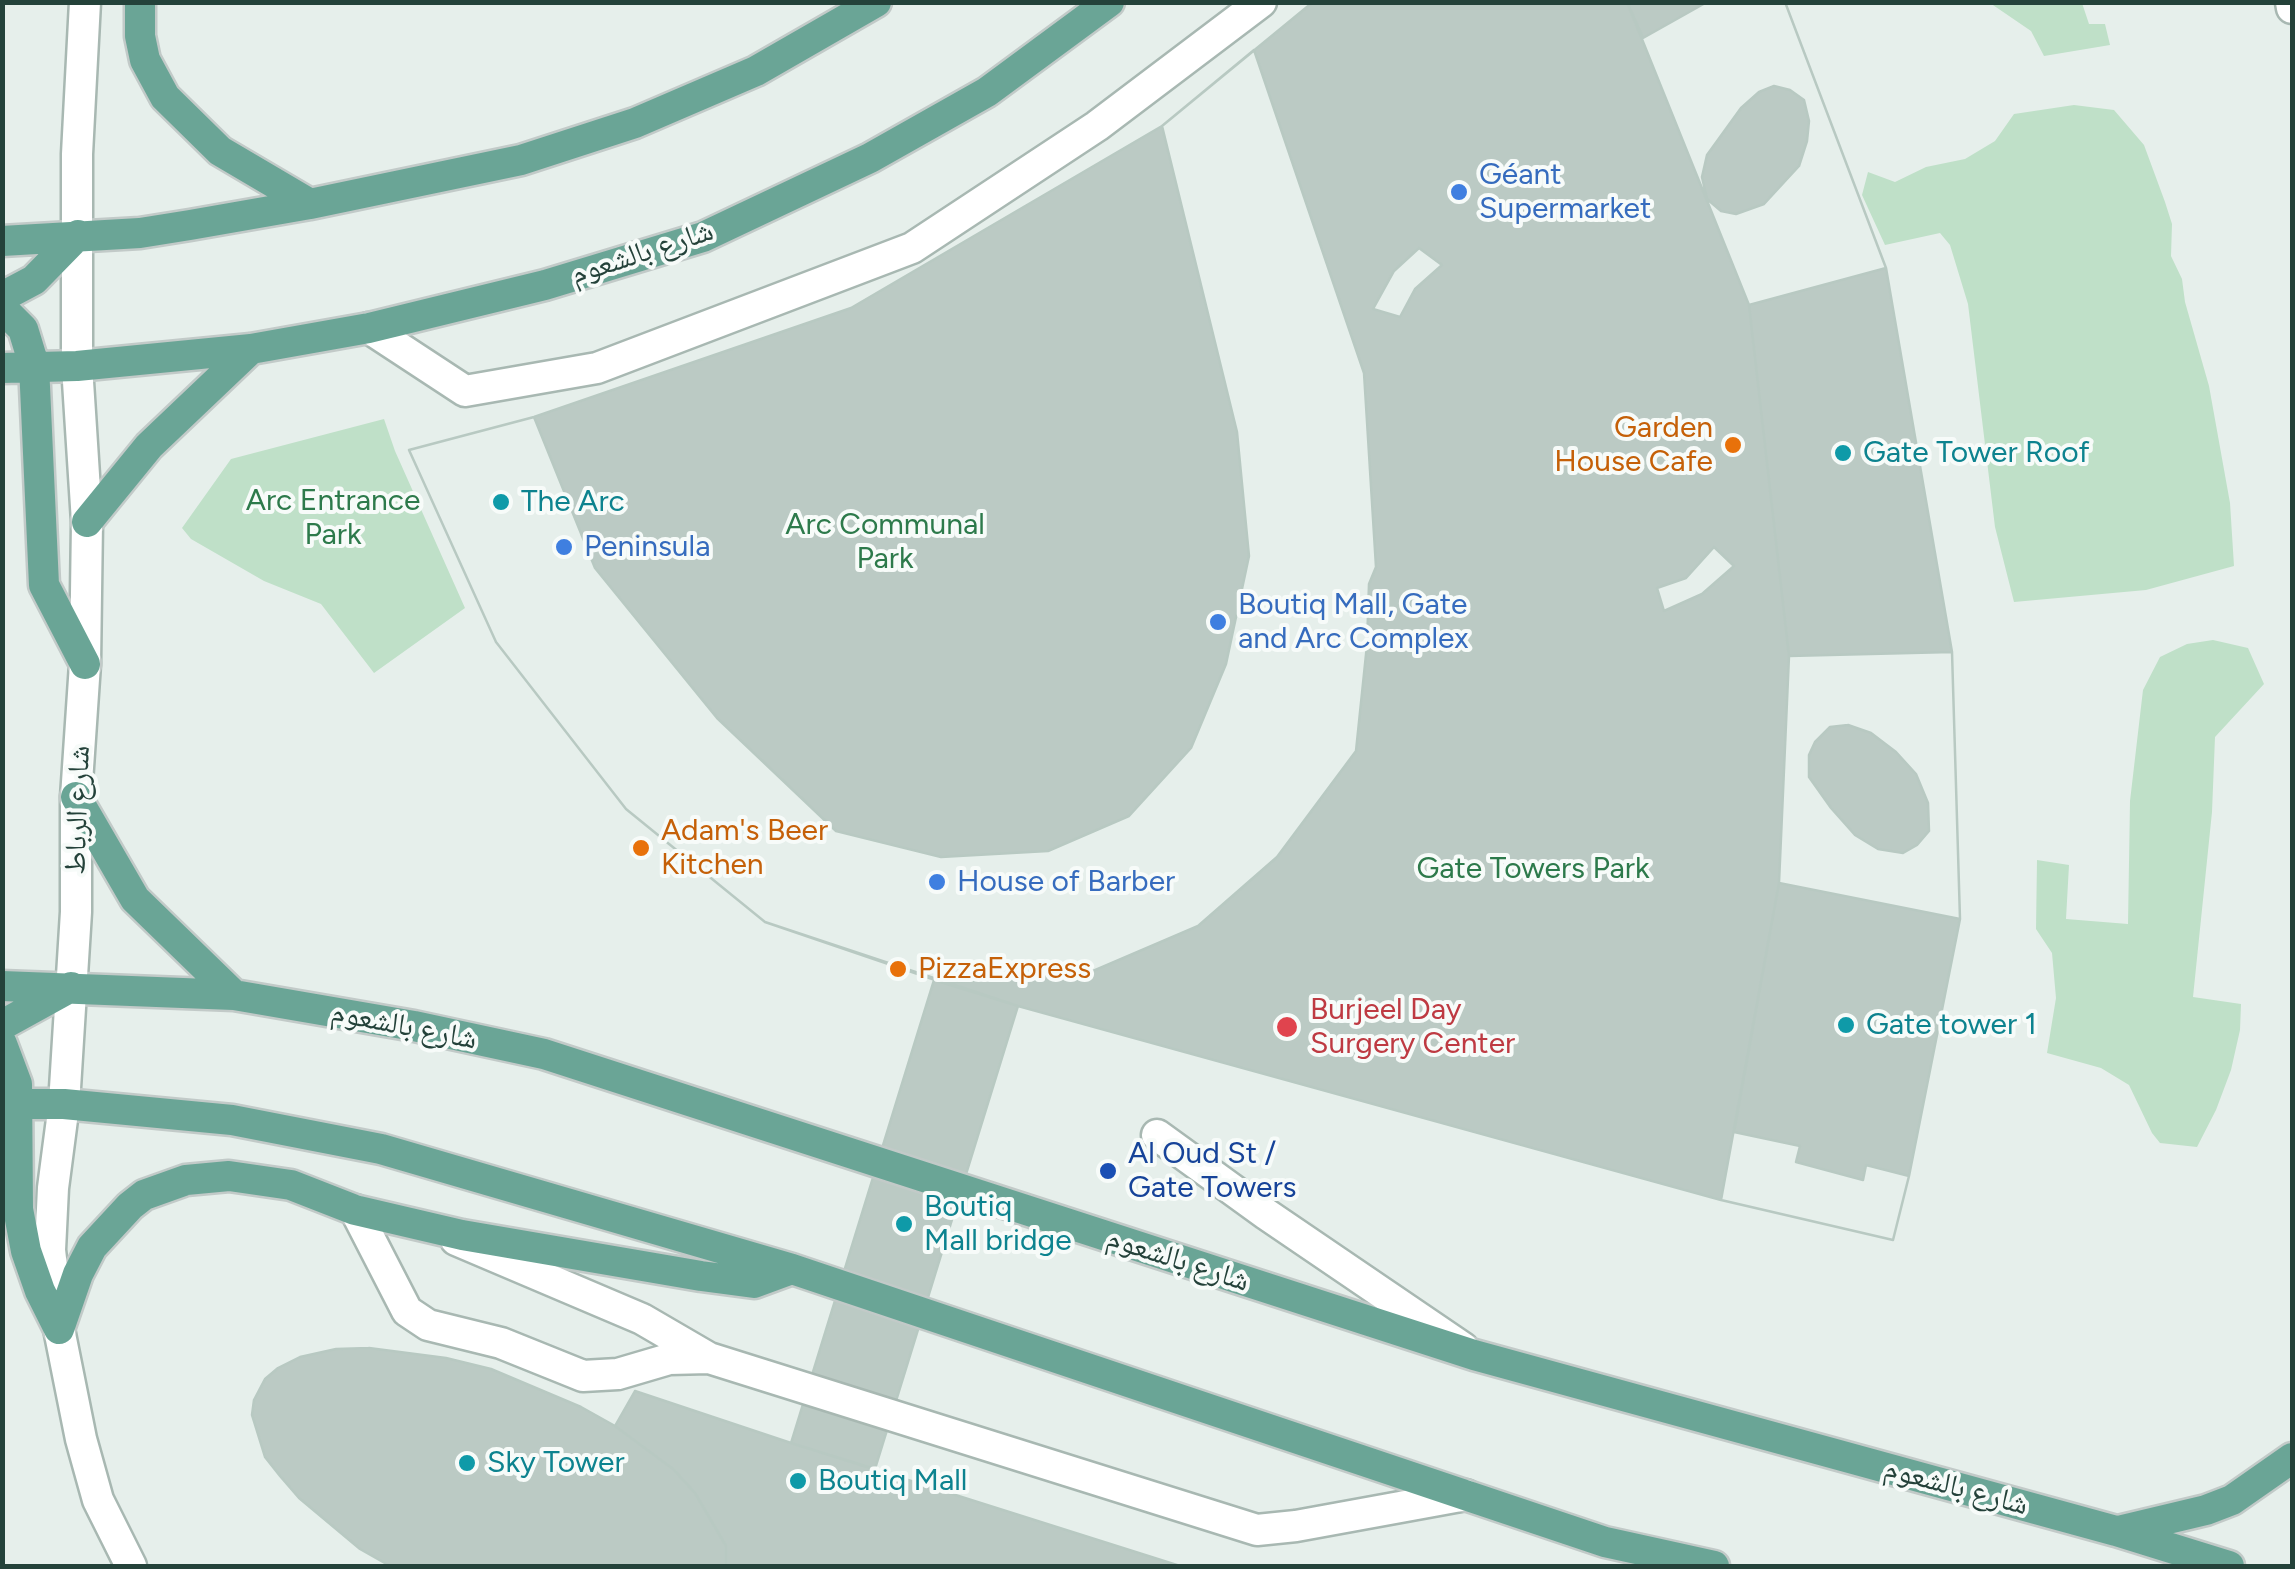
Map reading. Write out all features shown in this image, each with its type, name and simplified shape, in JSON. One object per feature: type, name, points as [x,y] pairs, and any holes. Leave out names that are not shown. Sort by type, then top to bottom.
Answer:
[{"type":"main road","points":[[140,2],[144,60],[165,98],[220,151],[310,204]]},
{"type":"main road","points":[[2,241],[140,232],[310,204],[521,160],[635,123],[756,71],[876,2]]},
{"type":"main road","name":"شارع بالشعوم","points":[[2,368],[77,366],[250,349],[369,328],[545,284],[702,236],[870,158],[986,92],[1109,2]]},
{"type":"main road","points":[[2,298],[34,280],[78,235]]},
{"type":"main road","points":[[2,308],[23,329],[34,365],[44,585],[85,664]]},
{"type":"main road","points":[[87,522],[149,446],[250,349]]},
{"type":"main road","points":[[76,797],[135,899],[234,995]]},
{"type":"main road","name":"شارع بالشعوم","points":[[2,986],[234,995],[414,1026],[544,1054],[1474,1355],[2116,1531],[2229,1566]]},
{"type":"main road","points":[[2,1025],[71,987]]},
{"type":"main road","points":[[2,1044],[17,1084],[10,1104],[18,1209],[35,1278],[59,1329]]},
{"type":"main road","points":[[10,1104],[64,1104],[232,1120],[381,1149],[792,1269],[1605,1542],[1714,1566]]},
{"type":"main road","points":[[59,1329],[92,1247],[130,1206],[144,1195],[186,1180],[229,1176],[291,1184],[355,1210],[480,1238],[754,1283],[792,1269]]},
{"type":"main road","points":[[2116,1531],[2232,1500],[2292,1458]]},
{"type":"street","name":"شارع الرباط","points":[[66,2],[84,40]]},
{"type":"street","name":"شارع الرباط","points":[[85,2],[77,154],[77,366],[87,522],[85,664],[76,797],[76,912],[50,1250],[59,1329],[81,1439],[98,1500],[131,1566]]},
{"type":"street","points":[[369,328],[465,391],[597,368],[671,341],[912,248],[1097,126],[1261,2]]},
{"type":"street","points":[[1157,1134],[1266,1214],[1474,1355]]},
{"type":"street","points":[[355,1210],[407,1311],[428,1325],[500,1344],[583,1376],[618,1374],[668,1358],[709,1358]]},
{"type":"street","points":[[416,1224],[642,1319],[709,1358],[1257,1530],[1466,1495]]},
{"type":"green space","points":[[1990,3],[2082,3],[2089,24],[2105,24],[2110,45],[2044,56],[2031,31]]},
{"type":"green space","points":[[2074,105],[2114,110],[2144,145],[2165,202],[2172,224],[2171,256],[2182,279],[2209,386],[2230,503],[2234,566],[2146,590],[2014,602],[1995,527],[1968,304],[1950,245],[1940,233],[1885,245],[1862,195],[1868,172],[1895,182],[1926,167],[1965,159],[1995,141],[2014,114]]},
{"type":"green space","name":"Arc Entrance Park","points":[[384,419],[465,608],[374,673],[321,604],[264,581],[191,539],[182,528],[231,459]]},
{"type":"green space","points":[[2213,640],[2248,648],[2264,684],[2215,737],[2212,812],[2193,997],[2241,1004],[2240,1030],[2231,1070],[2197,1147],[2160,1143],[2129,1085],[2101,1068],[2047,1053],[2056,998],[2052,953],[2036,929],[2037,860],[2069,865],[2066,919],[2128,924],[2130,801],[2143,690],[2160,657],[2187,644]]},
{"type":"building","name":"Boutiq Mall, Gate and Arc Complex","points":[[1313,2],[1785,2],[1886,268],[1952,652],[1960,919],[1893,1240],[1721,1200],[1018,1006],[765,922],[626,809],[496,642],[409,450],[534,417],[851,308],[1162,126]]},
{"type":"building","name":"Gate Tower Roof","points":[[1627,2],[1785,2],[1886,268],[1952,652],[1960,919],[1909,1176],[1866,1165],[1863,1180],[1796,1162],[1800,1146],[1734,1132],[1779,883],[1789,656],[1749,305]],"holes":[[[1774,86],[1790,90],[1804,100],[1809,121],[1799,166],[1764,204],[1736,214],[1721,211],[1707,199],[1702,177],[1707,155],[1741,108],[1759,92]],[[1848,725],[1871,733],[1916,774],[1928,803],[1929,831],[1903,853],[1878,849],[1855,835],[1809,777],[1809,755],[1815,742],[1830,727]]]},
{"type":"building","points":[[1627,2],[1707,2],[1643,38]]},
{"type":"building","name":"The Arc","points":[[1254,50],[1364,373],[1376,567],[1369,584],[1356,751],[1277,857],[1198,926],[1093,971],[944,983],[765,922],[626,809],[496,642],[409,450],[534,417],[595,568],[717,718],[836,831],[941,857],[1048,851],[1129,816],[1191,748],[1226,664],[1249,556],[1237,432],[1162,126]]},
{"type":"building","points":[[1419,248],[1442,265],[1415,289],[1400,317],[1373,309],[1394,271]]},
{"type":"building","points":[[1886,268],[1952,652],[1789,656],[1749,305]]},
{"type":"building","points":[[1714,547],[1734,566],[1702,594],[1664,611],[1657,588],[1686,578]]},
{"type":"building","name":"Gate tower 1","points":[[1779,883],[1960,919],[1893,1240],[1721,1200]]},
{"type":"building","name":"Boutiq Mall bridge","points":[[934,980],[1018,1006],[875,1469],[791,1443]]},
{"type":"building","name":"Sky Tower","points":[[369,1348],[446,1358],[491,1369],[581,1407],[615,1426],[673,1469],[695,1493],[726,1546],[726,1566],[390,1566],[360,1549],[299,1498],[280,1476],[265,1457],[252,1415],[254,1400],[265,1379],[278,1368],[300,1357],[336,1349]]},
{"type":"building","name":"Boutiq Mall","points":[[635,1391],[1180,1566],[726,1566],[726,1546],[695,1493],[673,1469],[615,1426]]},
{"type":"place","name":"Géant Supermarket","points":[[1459,192]]},
{"type":"place","name":"Garden House Cafe","points":[[1733,445]]},
{"type":"place","name":"Gate Tower Roof","points":[[1843,453]]},
{"type":"place","name":"The Arc","points":[[501,502]]},
{"type":"place","name":"Peninsula","points":[[564,547]]},
{"type":"place","name":"Boutiq Mall, Gate and Arc Complex","points":[[1218,622]]},
{"type":"place","name":"Adam's Beer Kitchen","points":[[641,848]]},
{"type":"place","name":"House of Barber","points":[[937,882]]},
{"type":"place","name":"PizzaExpress","points":[[898,969]]},
{"type":"place","name":"Gate tower 1","points":[[1846,1025]]},
{"type":"place","name":"Burjeel Day Surgery Center","points":[[1287,1027]]},
{"type":"place","name":"Al Oud St / Gate Towers","points":[[1108,1171]]},
{"type":"place","name":"Boutiq Mall bridge","points":[[904,1224]]},
{"type":"place","name":"Sky Tower","points":[[467,1463]]},
{"type":"place","name":"Boutiq Mall","points":[[798,1481]]},
{"type":"park label","name":"Arc Communal Park","points":[[885,542]]},
{"type":"park label","name":"Gate Towers Park","points":[[1533,869]]}]
